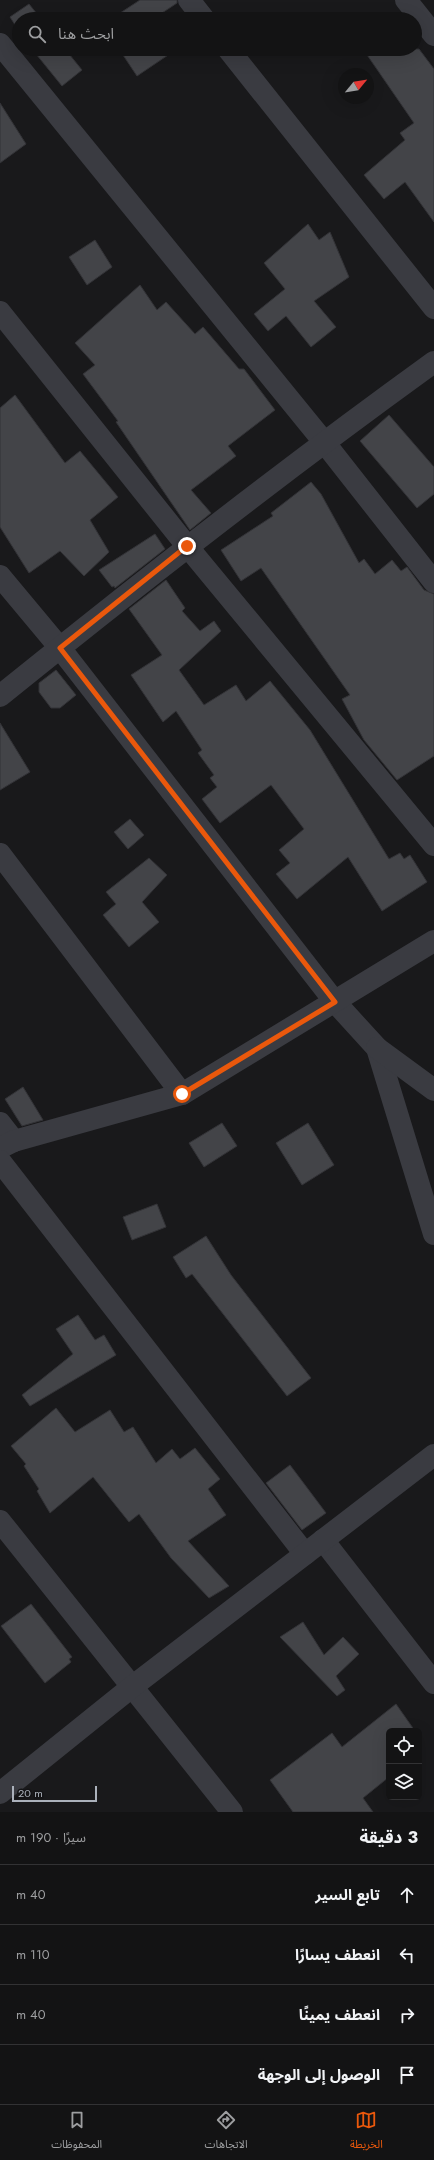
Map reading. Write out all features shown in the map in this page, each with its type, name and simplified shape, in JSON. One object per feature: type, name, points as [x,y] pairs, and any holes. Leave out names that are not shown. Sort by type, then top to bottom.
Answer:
[{"type":"street","points":[[189,0],[198,12]]},
{"type":"street","points":[[406,0],[415,12]]},
{"type":"street","points":[[422,21],[434,36]]},
{"type":"street","points":[[0,44],[324,442],[434,582]]},
{"type":"street","points":[[234,56],[434,308]]},
{"type":"street","points":[[0,312],[187,546],[434,845]]},
{"type":"street","points":[[0,696],[187,546],[324,442],[434,362]]},
{"type":"street","points":[[0,576],[60,648],[335,1002],[377,1048],[434,1090]]},
{"type":"street","points":[[0,854],[182,1094]]},
{"type":"street","points":[[0,1123],[7,1144],[182,1094],[434,941]]},
{"type":"street","points":[[377,1048],[434,1234]]},
{"type":"street","points":[[0,1161],[305,1554]]},
{"type":"street","points":[[0,1793],[133,1686],[434,1455]]},
{"type":"street","points":[[0,1521],[232,1812]]},
{"type":"street","points":[[323,1540],[434,1683]]},
{"type":"building","points":[[140,0],[177,0],[177,3],[164,12],[122,12]]},
{"type":"building","points":[[29,4],[35,12],[17,12]]},
{"type":"building","points":[[422,53],[434,69],[434,222],[405,182],[384,199],[364,175],[405,140],[400,133],[414,123],[368,56],[422,56]]},
{"type":"building","points":[[38,56],[71,56],[82,70],[62,86]]},
{"type":"building","points":[[124,56],[167,56],[137,76]]},
{"type":"building","points":[[0,103],[26,144],[0,163]]},
{"type":"building","points":[[308,224],[319,240],[330,232],[349,277],[314,301],[336,327],[311,347],[286,316],[268,331],[254,314],[285,289],[264,263]]},
{"type":"building","points":[[95,240],[112,267],[87,285],[69,257]]},
{"type":"building","points":[[140,285],[157,310],[166,302],[195,334],[203,327],[239,369],[244,369],[275,410],[228,446],[236,456],[191,490],[211,513],[190,530],[116,422],[118,421],[83,374],[95,365],[75,343]]},
{"type":"building","points":[[15,395],[65,463],[80,451],[118,497],[90,520],[109,552],[84,576],[60,551],[29,573],[0,527],[0,408]]},
{"type":"building","points":[[389,415],[434,467],[434,494],[417,508],[360,441]]},
{"type":"building","points":[[311,482],[321,494],[359,563],[364,559],[375,574],[392,560],[401,571],[407,567],[424,590],[434,594],[434,756],[397,780],[364,740],[342,699],[350,695],[261,568],[241,581],[221,550],[273,516],[271,513]]},
{"type":"building","points":[[155,534],[165,549],[115,588],[114,586],[112,587],[99,570]]},
{"type":"building","points":[[166,580],[185,608],[182,611],[200,631],[214,621],[221,631],[179,670],[204,705],[236,685],[246,701],[270,681],[310,730],[389,859],[400,853],[404,859],[410,855],[427,882],[382,911],[348,857],[297,899],[276,874],[290,863],[279,850],[304,829],[271,785],[220,823],[202,799],[217,787],[210,778],[214,775],[198,753],[202,750],[176,711],[163,722],[131,675],[162,655],[129,609]]},
{"type":"building","points":[[56,670],[76,695],[60,708],[51,708],[39,692],[39,683]]},
{"type":"building","points":[[0,723],[30,772],[0,790]]},
{"type":"building","points":[[130,819],[144,835],[128,849],[114,832]]},
{"type":"building","points":[[149,858],[167,875],[142,902],[159,922],[129,947],[103,915],[116,904],[106,892]]},
{"type":"building","points":[[23,1087],[43,1120],[22,1126],[5,1099]]},
{"type":"building","points":[[222,1123],[237,1146],[204,1167],[189,1143]]},
{"type":"building","points":[[308,1123],[334,1165],[302,1185],[276,1143]]},
{"type":"building","points":[[157,1204],[166,1227],[132,1240],[123,1217]]},
{"type":"building","points":[[206,1236],[231,1275],[311,1378],[287,1396],[192,1274],[186,1278],[173,1257]]},
{"type":"building","points":[[78,1315],[95,1340],[104,1335],[116,1355],[30,1406],[22,1395],[73,1354],[56,1329]]},
{"type":"building","points":[[56,1408],[75,1432],[110,1410],[124,1432],[133,1427],[156,1463],[172,1449],[180,1459],[195,1448],[220,1479],[208,1489],[226,1515],[188,1541],[229,1586],[209,1598],[171,1558],[139,1514],[129,1522],[93,1477],[50,1513],[37,1491],[39,1489],[24,1466],[26,1464],[11,1446]]},
{"type":"building","points":[[290,1465],[326,1513],[302,1530],[266,1483]]},
{"type":"building","points":[[31,1604],[72,1657],[69,1659],[71,1662],[45,1683],[1,1626]]},
{"type":"building","points":[[303,1622],[324,1655],[343,1637],[359,1654],[336,1676],[345,1690],[337,1696],[280,1637]]},
{"type":"building","points":[[396,1704],[413,1728],[386,1728],[386,1779],[363,1798],[373,1812],[293,1812],[270,1780],[332,1733],[342,1747]]},
{"type":"route","points":[[182,1094],[335,1002],[60,648],[187,546]]}]
